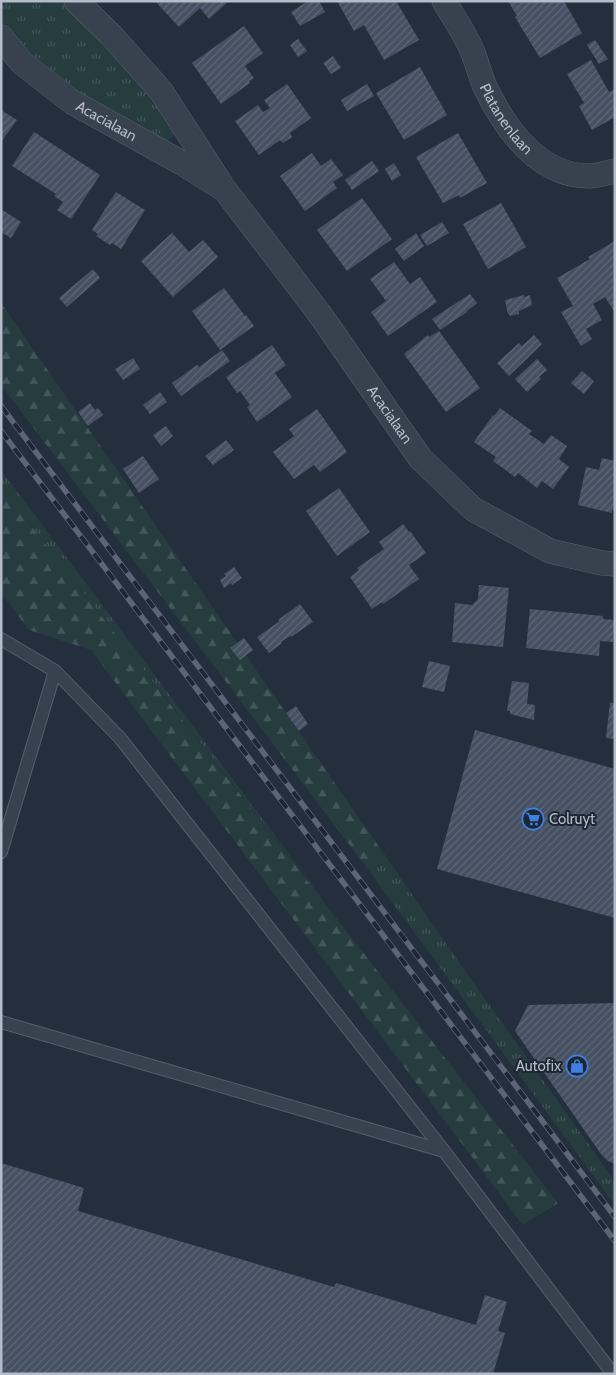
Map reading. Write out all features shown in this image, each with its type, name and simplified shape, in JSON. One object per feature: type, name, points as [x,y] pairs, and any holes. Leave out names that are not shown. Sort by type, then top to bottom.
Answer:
[{"type":"street","name":"Acacialaan","points":[[76,1],[111,35],[160,91],[225,190],[319,313],[420,458],[473,509],[550,551],[602,563],[615,564]]},
{"type":"street","name":"Platanenlaan","points":[[444,1],[469,44],[485,86],[502,117],[520,142],[541,162],[566,173],[589,176],[615,171]]},
{"type":"street","name":"Acacialaan","points":[[1,37],[22,63],[72,102],[182,163],[225,190]]},
{"type":"lane","points":[[1,639],[55,671],[120,738],[444,1151],[613,1374]]},
{"type":"lane","points":[[1,852],[55,671]]},
{"type":"lane","points":[[1,1022],[444,1151]]},
{"type":"green space","points":[[1,1],[63,1],[109,43],[166,109],[176,133],[166,143],[90,100],[62,80],[30,53],[1,21]]},
{"type":"green space","points":[[1,303],[382,851],[364,864],[1,385]]},
{"type":"green space","points":[[1,470],[327,905],[1,487]]},
{"type":"green space","points":[[1,487],[558,1203],[523,1225],[91,650],[29,630],[1,593]]},
{"type":"green space","points":[[382,851],[615,1182],[615,1205],[364,864]]},
{"type":"building","points":[[155,1],[229,1],[209,19],[200,8],[179,27]]},
{"type":"building","points":[[308,1],[319,1],[325,12],[300,26],[291,12]]},
{"type":"building","points":[[337,1],[396,1],[419,40],[384,60],[364,25],[354,31]]},
{"type":"building","points":[[508,1],[564,1],[582,33],[540,58],[515,17],[517,16]]},
{"type":"building","points":[[244,26],[263,53],[245,66],[254,78],[249,81],[250,83],[221,104],[192,63]]},
{"type":"building","points":[[298,39],[307,51],[298,57],[290,45]]},
{"type":"building","points":[[595,40],[608,59],[599,64],[587,45]]},
{"type":"building","points":[[333,56],[341,68],[331,74],[323,63]]},
{"type":"building","points":[[591,60],[609,92],[615,89],[615,117],[592,130],[579,106],[584,103],[567,74]]},
{"type":"building","points":[[420,67],[447,115],[404,140],[376,93]]},
{"type":"building","points":[[287,84],[311,118],[290,133],[292,137],[283,143],[280,140],[259,155],[235,121],[258,105],[263,112],[270,108],[264,100]]},
{"type":"building","points":[[367,84],[374,96],[347,111],[341,100]]},
{"type":"building","points":[[1,110],[17,120],[1,142]]},
{"type":"building","points":[[34,132],[100,175],[71,219],[57,210],[63,202],[54,196],[56,194],[12,166]]},
{"type":"building","points":[[458,133],[487,183],[460,198],[459,195],[443,203],[416,157]]},
{"type":"building","points":[[312,153],[321,166],[331,159],[343,175],[333,182],[337,188],[305,211],[280,176]]},
{"type":"building","points":[[372,161],[379,171],[352,190],[345,180]]},
{"type":"building","points":[[394,163],[401,175],[392,181],[385,169]]},
{"type":"building","points":[[116,192],[145,210],[121,249],[112,243],[110,245],[96,236],[98,234],[92,230]]},
{"type":"building","points":[[362,198],[392,239],[347,271],[317,230]]},
{"type":"building","points":[[501,203],[526,247],[488,269],[463,224]]},
{"type":"building","points":[[1,209],[21,222],[11,238],[1,232]]},
{"type":"building","points":[[442,222],[449,233],[427,246],[420,235]]},
{"type":"building","points":[[172,233],[189,252],[203,240],[218,257],[173,297],[141,261]]},
{"type":"building","points":[[416,233],[424,246],[404,261],[395,249]]},
{"type":"building","points":[[615,241],[615,313],[605,297],[593,304],[602,320],[586,329],[592,339],[581,346],[561,312],[573,306],[557,278],[590,259],[588,257]]},
{"type":"building","points":[[394,262],[410,284],[420,277],[437,302],[388,336],[371,312],[386,301],[370,279]]},
{"type":"building","points":[[93,269],[100,278],[67,307],[59,298]]},
{"type":"building","points":[[224,288],[254,326],[220,350],[192,311]]},
{"type":"building","points":[[470,294],[477,303],[440,330],[432,319]]},
{"type":"building","points":[[524,295],[524,297],[530,295],[532,305],[519,311],[519,314],[510,316],[505,300]]},
{"type":"building","points":[[439,331],[480,388],[446,412],[404,354],[428,335],[429,337]]},
{"type":"building","points":[[534,335],[542,344],[509,376],[497,363],[519,343],[522,346]]},
{"type":"building","points":[[272,345],[286,365],[275,373],[292,397],[257,422],[247,407],[250,405],[240,391],[237,393],[226,377]]},
{"type":"building","points":[[222,350],[230,361],[181,396],[172,383],[197,365],[199,367]]},
{"type":"building","points":[[133,358],[140,369],[123,380],[115,369]]},
{"type":"building","points":[[537,359],[547,370],[539,377],[541,379],[527,392],[515,379]]},
{"type":"building","points":[[582,371],[594,381],[584,394],[571,383]]},
{"type":"building","points":[[160,392],[167,402],[150,414],[143,405]]},
{"type":"building","points":[[90,403],[95,410],[98,408],[103,415],[88,426],[78,412]]},
{"type":"building","points":[[500,408],[532,431],[529,434],[544,444],[551,435],[567,446],[559,459],[569,467],[553,489],[542,481],[537,488],[518,473],[515,477],[493,461],[496,457],[474,442]]},
{"type":"building","points":[[317,409],[347,452],[320,472],[314,465],[294,479],[273,452],[294,436],[289,429]]},
{"type":"building","points":[[166,426],[173,436],[161,446],[153,435]]},
{"type":"building","points":[[226,440],[234,450],[213,465],[205,456]]},
{"type":"building","points":[[143,456],[159,479],[139,493],[123,469]]},
{"type":"building","points":[[602,458],[615,461],[615,511],[612,510],[612,513],[578,505],[586,467],[599,470]]},
{"type":"building","points":[[339,488],[370,532],[337,556],[306,511]]},
{"type":"building","points":[[403,524],[426,553],[409,565],[419,579],[383,604],[382,602],[372,609],[350,577],[359,570],[357,568],[384,549],[379,542]]},
{"type":"building","points":[[234,567],[242,578],[224,588],[220,580],[226,576],[224,574]]},
{"type":"building","points":[[479,585],[509,588],[503,647],[452,642],[455,603],[472,605],[478,599]]},
{"type":"building","points":[[300,604],[313,622],[281,642],[269,653],[257,637]]},
{"type":"building","points":[[530,609],[603,616],[603,619],[615,620],[613,642],[600,641],[599,656],[526,648]]},
{"type":"building","points":[[244,638],[253,650],[240,660],[230,648]]},
{"type":"building","points":[[429,661],[450,666],[444,692],[422,687]]},
{"type":"building","points":[[512,681],[529,683],[527,704],[535,705],[534,720],[510,714],[510,711],[507,711]]},
{"type":"building","points":[[610,703],[615,703],[615,739],[606,738]]},
{"type":"building","points":[[296,706],[308,724],[299,731],[286,713]]},
{"type":"building","name":"Colruyt","points":[[475,730],[615,769],[615,918],[437,869]]},
{"type":"building","name":"Autofix","points":[[615,1003],[615,1164],[608,1161],[601,1154],[515,1031],[528,1005]]},
{"type":"building","points":[[1,1163],[84,1188],[78,1211],[334,1287],[336,1283],[476,1325],[485,1295],[507,1302],[498,1331],[505,1333],[493,1374],[1,1374]]},
{"type":"railway","points":[[1,406],[615,1217]]},
{"type":"railway","points":[[1,431],[615,1241]]},
{"type":"place","name":"Colruyt","points":[[533,819]]},
{"type":"place","name":"Autofix","points":[[577,1066]]}]
